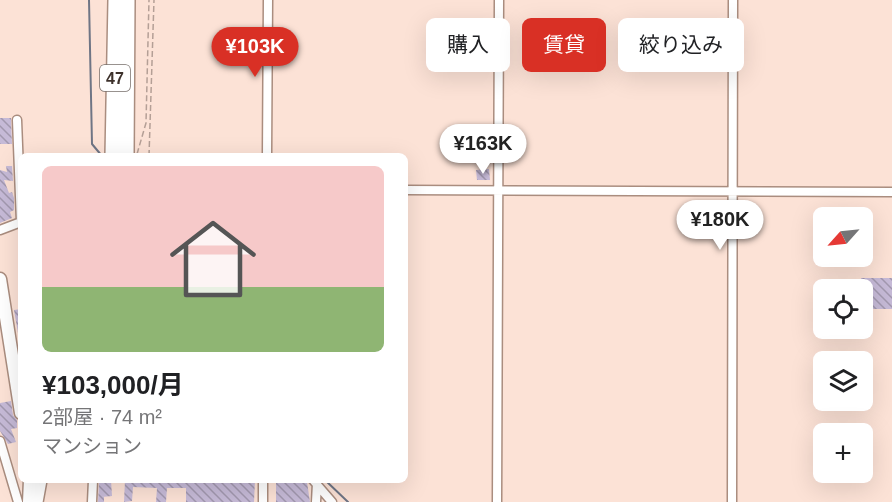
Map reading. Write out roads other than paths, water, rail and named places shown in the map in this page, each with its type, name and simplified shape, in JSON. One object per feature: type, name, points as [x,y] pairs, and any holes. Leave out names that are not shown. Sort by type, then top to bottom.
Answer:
[{"type":"highway","name":"47","points":[[113,153],[116,0]]},
{"type":"highway","name":"47","points":[[126,153],[127,0]]},
{"type":"highway","points":[[35,502],[38,483]]},
{"type":"highway","points":[[44,502],[47,483]]},
{"type":"street","points":[[267,153],[268,0]]},
{"type":"street","points":[[497,502],[499,0]]},
{"type":"street","points":[[732,502],[733,0]]},
{"type":"street","points":[[17,120],[18,153]]},
{"type":"street","points":[[408,190],[892,192]]},
{"type":"street","points":[[0,230],[18,223]]},
{"type":"street","points":[[0,279],[18,379]]},
{"type":"street","points":[[0,441],[18,502]]},
{"type":"street","points":[[27,502],[28,483]]},
{"type":"street","points":[[92,502],[93,483]]},
{"type":"street","points":[[263,483],[263,502]]},
{"type":"street","points":[[315,483],[316,502]]},
{"type":"street","points":[[316,483],[332,502]]},
{"type":"waterway","points":[[89,0],[92,144],[100,153]]},
{"type":"waterway","points":[[328,483],[348,502]]}]
